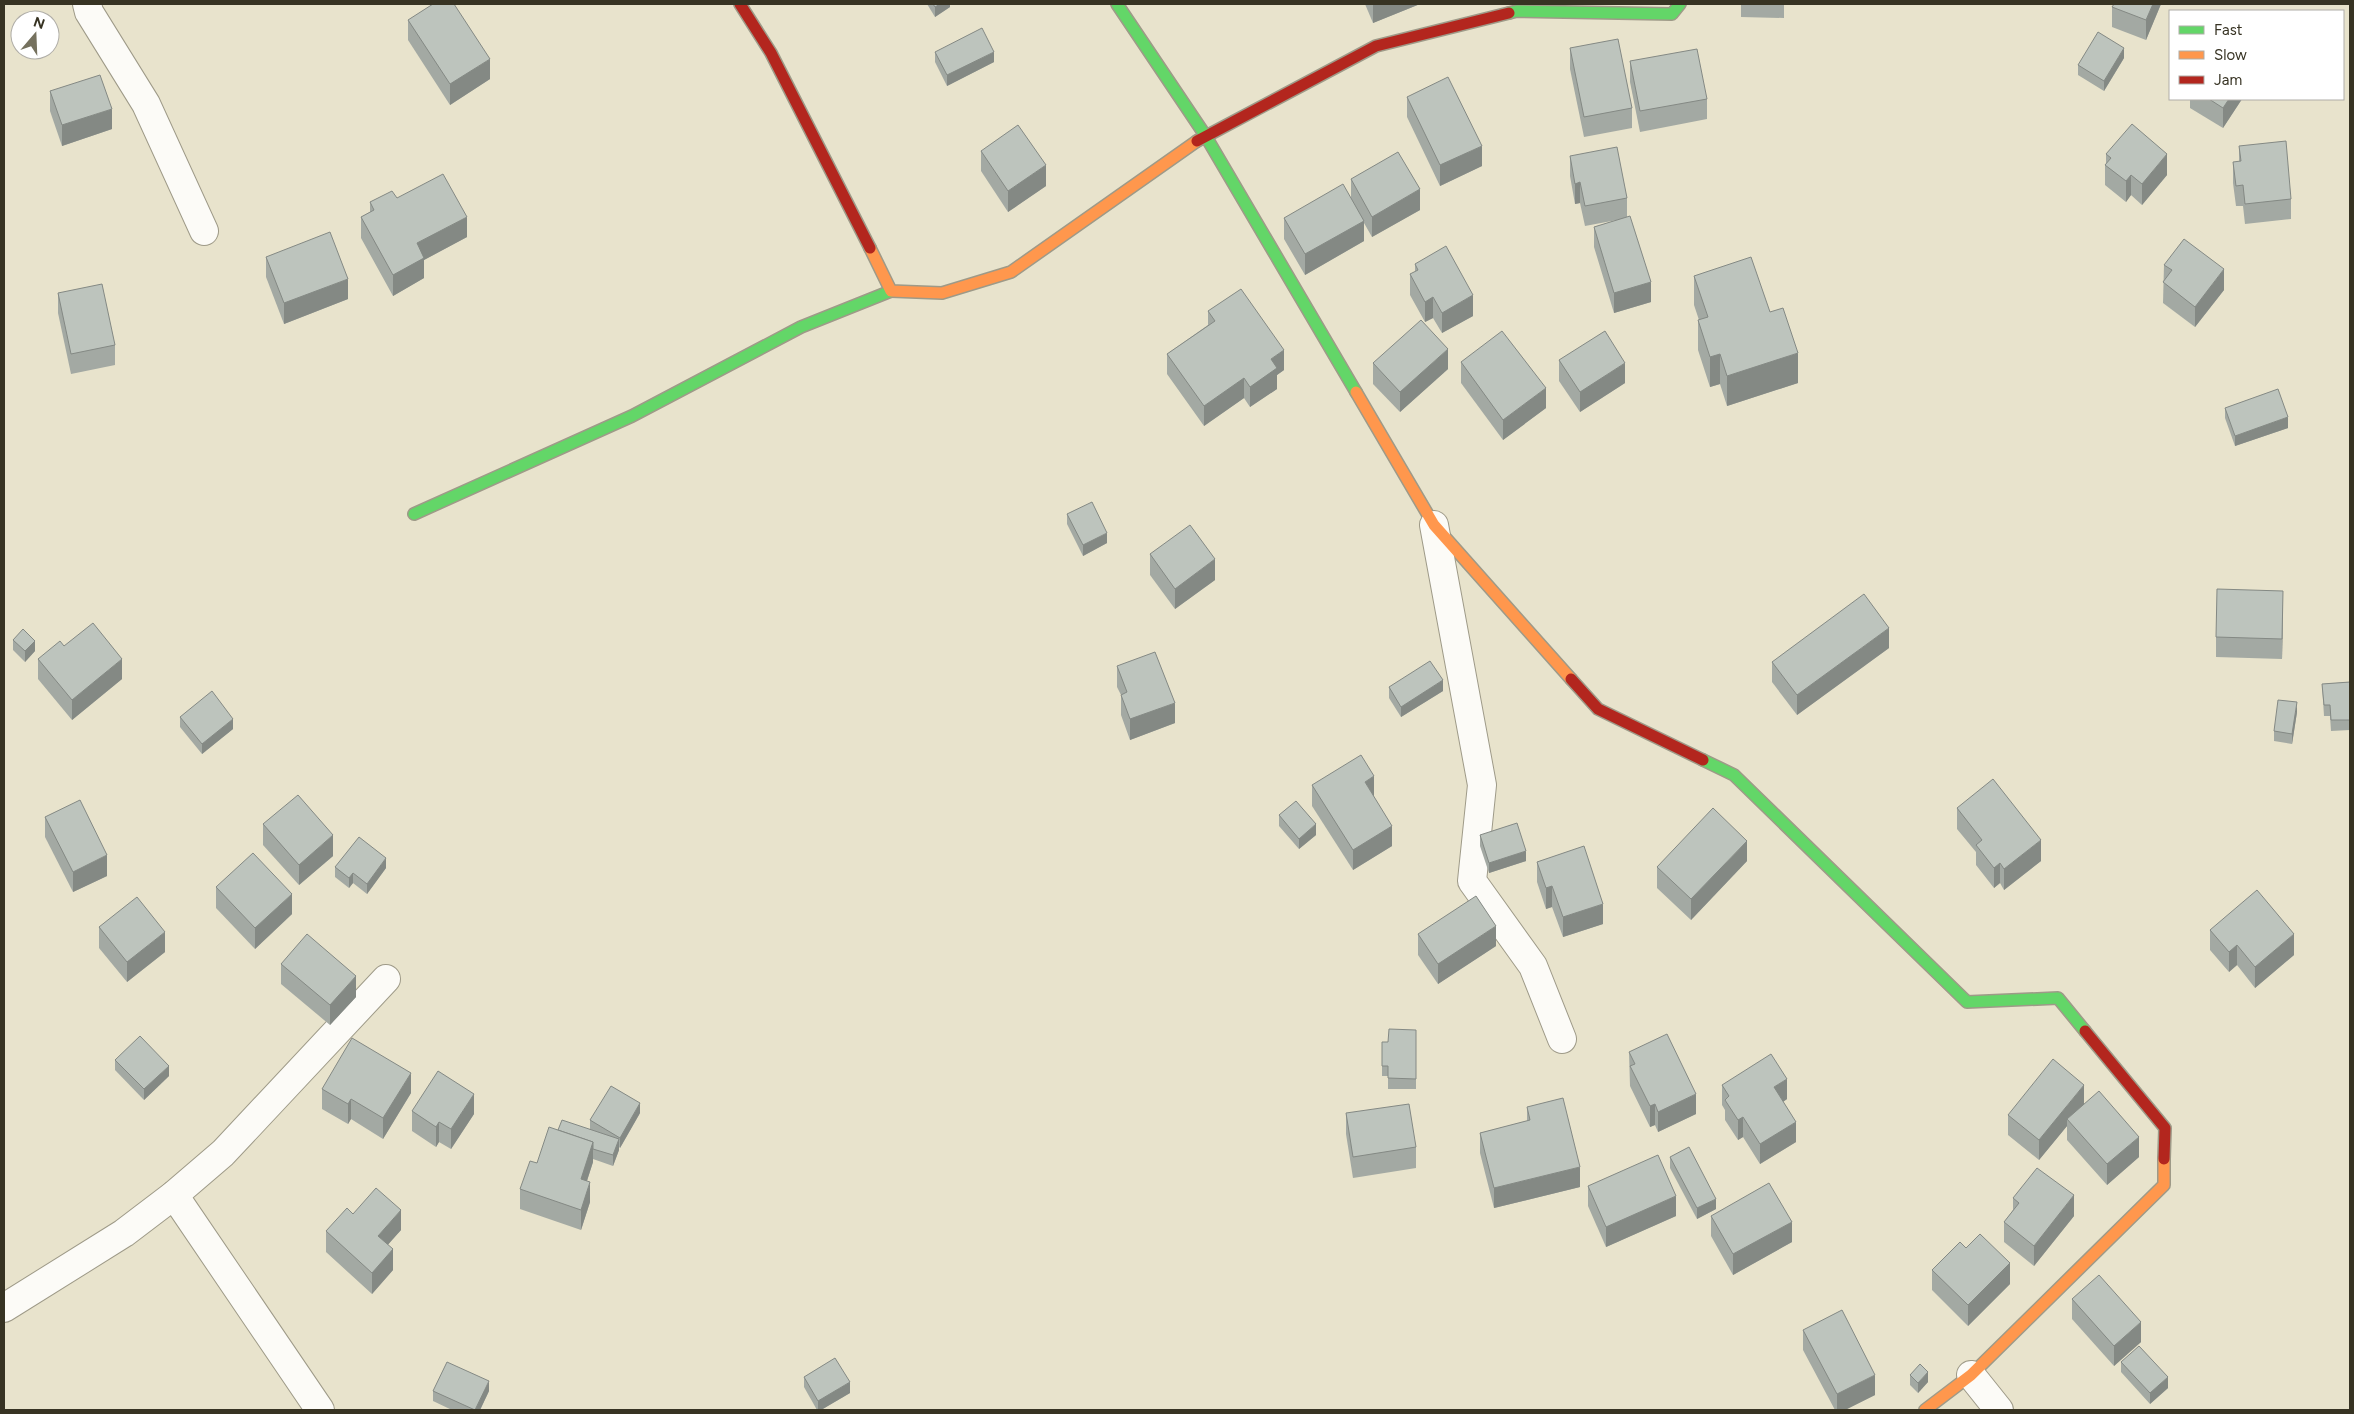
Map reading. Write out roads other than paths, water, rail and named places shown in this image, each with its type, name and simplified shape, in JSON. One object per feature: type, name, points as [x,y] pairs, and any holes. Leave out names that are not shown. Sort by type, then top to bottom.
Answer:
[{"type":"street","points":[[87,4],[89,12],[146,104],[204,231]]},
{"type":"street","points":[[740,4],[776,61],[892,291]]},
{"type":"street","points":[[1117,4],[1205,134],[1434,525],[1598,709],[1734,775],[1967,1002],[2058,998],[2165,1128],[2164,1184],[1971,1374],[1925,1410]]},
{"type":"street","points":[[414,514],[632,416],[801,328],[892,291],[942,293],[1011,272],[1205,134],[1376,46],[1517,11],[1672,14],[1680,4]]},
{"type":"street","points":[[1434,525],[1482,785],[1472,881],[1533,966],[1562,1039]]},
{"type":"street","points":[[4,1308],[124,1233],[174,1195],[223,1153],[386,978]]},
{"type":"street","points":[[174,1195],[320,1410]]},
{"type":"street","points":[[1971,1374],[1999,1410]]}]
